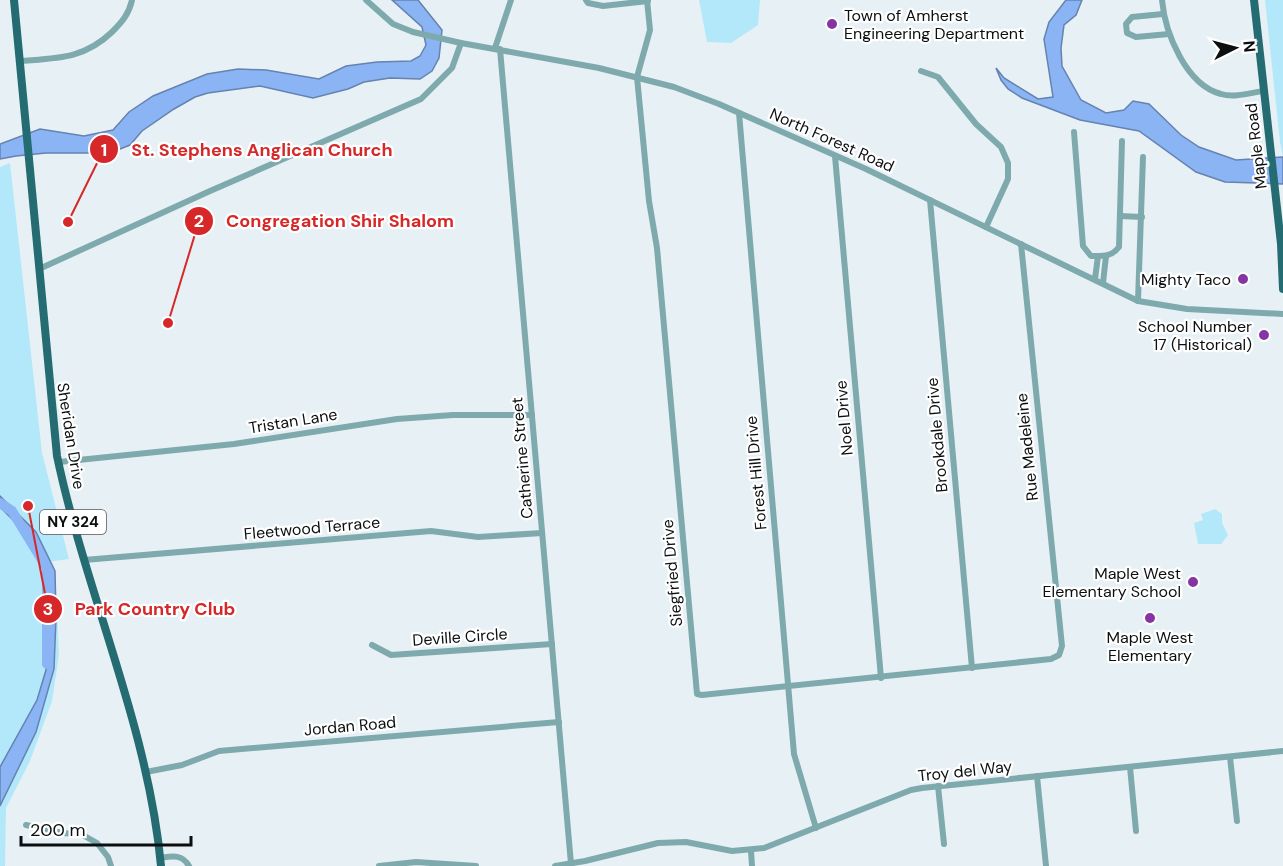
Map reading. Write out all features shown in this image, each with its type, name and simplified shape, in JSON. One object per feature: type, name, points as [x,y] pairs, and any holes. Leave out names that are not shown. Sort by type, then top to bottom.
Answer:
[{"type":"main road","name":"Sheridan Drive","points":[[14,0],[58,462],[146,772],[161,862]]},
{"type":"main road","name":"Maple Road","points":[[1254,0],[1275,190],[1283,289]]},
{"type":"street","points":[[20,61],[69,57],[87,51],[120,25],[128,14],[132,0]]},
{"type":"street","name":"North Forest Road","points":[[366,0],[393,24],[413,32],[637,77],[674,87],[836,156],[1138,301],[1186,309],[1283,314]]},
{"type":"street","points":[[498,49],[511,0]]},
{"type":"street","points":[[586,0],[588,3],[603,6],[647,1],[650,30],[637,77]]},
{"type":"street","points":[[1162,0],[1163,14],[1169,34],[1185,66],[1200,81],[1214,92],[1230,95],[1263,91]]},
{"type":"street","points":[[1163,14],[1132,17],[1126,24],[1127,33],[1136,37],[1169,34]]},
{"type":"street","points":[[39,269],[421,99],[452,68],[461,42]]},
{"type":"street","name":"Catherine Street","points":[[498,49],[571,864]]},
{"type":"street","points":[[921,71],[938,77],[976,124],[1001,147],[1008,163],[1008,179],[986,227]]},
{"type":"street","name":"Siegfried Drive","points":[[637,77],[649,201],[657,248],[697,694],[881,678],[1051,659],[1059,655],[1062,646]]},
{"type":"street","name":"Forest Hill Drive","points":[[739,113],[794,754],[816,828]]},
{"type":"street","points":[[1074,132],[1083,246],[1091,256],[1113,255],[1119,247],[1122,141]]},
{"type":"street","name":"Noel Drive","points":[[836,156],[881,678]]},
{"type":"street","points":[[1138,301],[1143,157]]},
{"type":"street","name":"Brookdale Drive","points":[[930,200],[972,668]]},
{"type":"street","points":[[1120,216],[1142,217]]},
{"type":"street","name":"Rue Madeleine","points":[[1021,244],[1062,646]]},
{"type":"street","points":[[1095,279],[1098,256]]},
{"type":"street","points":[[1103,283],[1106,256]]},
{"type":"street","name":"Tristan Lane","points":[[58,462],[234,444],[397,419],[532,415]]},
{"type":"street","name":"Fleetwood Terrace","points":[[84,560],[431,531],[478,537],[542,533]]},
{"type":"street","name":"Deville Circle","points":[[372,645],[391,656],[552,644]]},
{"type":"street","name":"Jordan Road","points":[[146,772],[182,765],[219,751],[559,722]]},
{"type":"street","name":"Troy del Way","points":[[555,866],[643,845],[666,842],[692,843],[732,851],[751,851],[771,846],[911,790],[1283,751]]},
{"type":"street","points":[[1230,757],[1237,821]]},
{"type":"street","points":[[1130,767],[1136,831]]},
{"type":"street","points":[[1037,776],[1046,866]]},
{"type":"street","points":[[938,786],[944,844]]},
{"type":"street","points":[[26,825],[62,833],[81,834],[97,843],[108,857],[111,866]]},
{"type":"street","points":[[751,851],[752,866]]},
{"type":"street","points":[[161,862],[177,856],[183,858],[189,866]]},
{"type":"street","points":[[379,866],[416,862],[476,866]]},
{"type":"shaded area","points":[[699,0],[760,0],[758,25],[731,43],[707,42]]},
{"type":"shaded area","points":[[1265,0],[1283,0],[1283,157],[1280,142]]},
{"type":"shaded area","points":[[10,163],[42,453],[69,559],[47,562],[56,585],[59,655],[52,701],[30,761],[6,808],[5,866],[0,866],[0,167]]},
{"type":"shaded area","points":[[1215,509],[1222,514],[1222,523],[1228,535],[1221,544],[1198,544],[1194,523],[1203,520],[1201,514]]},
{"type":"water","points":[[392,0],[418,0],[442,30],[439,58],[432,71],[420,79],[390,78],[364,82],[348,89],[313,98],[260,86],[208,93],[195,97],[174,109],[142,131],[130,145],[110,153],[46,153],[0,159],[0,144],[40,129],[84,136],[113,130],[129,112],[153,96],[207,74],[238,69],[266,70],[319,79],[346,66],[411,61],[420,56],[426,45],[422,27]]},
{"type":"water","points":[[1066,0],[1082,0],[1076,15],[1064,25],[1061,48],[1062,66],[1081,100],[1106,113],[1124,110],[1133,101],[1149,104],[1181,135],[1199,147],[1236,160],[1283,157],[1283,184],[1225,182],[1196,172],[1139,131],[1080,120],[1022,98],[1008,89],[996,68],[1004,78],[1038,99],[1053,97],[1044,39],[1049,22]]},
{"type":"water","points":[[0,496],[36,532],[55,571],[56,618],[54,669],[36,732],[0,806],[0,767],[37,700],[46,670],[49,573],[29,536],[0,507]]},
{"type":"waterway","points":[[0,503],[12,511],[47,568],[47,664]]},
{"type":"place","name":"Town of Amherst Engineering Department","points":[[832,24]]},
{"type":"place","name":"St. Stephens Anglican Church","points":[[68,222]]},
{"type":"place","name":"Mighty Taco","points":[[1243,279]]},
{"type":"place","name":"Congregation Shir Shalom","points":[[168,323]]},
{"type":"place","name":"School Number 17 (Historical)","points":[[1264,335]]},
{"type":"place","name":"Park Country Club","points":[[28,506]]},
{"type":"place","name":"Maple West Elementary School","points":[[1193,582]]},
{"type":"place","name":"Maple West Elementary","points":[[1150,618]]}]
